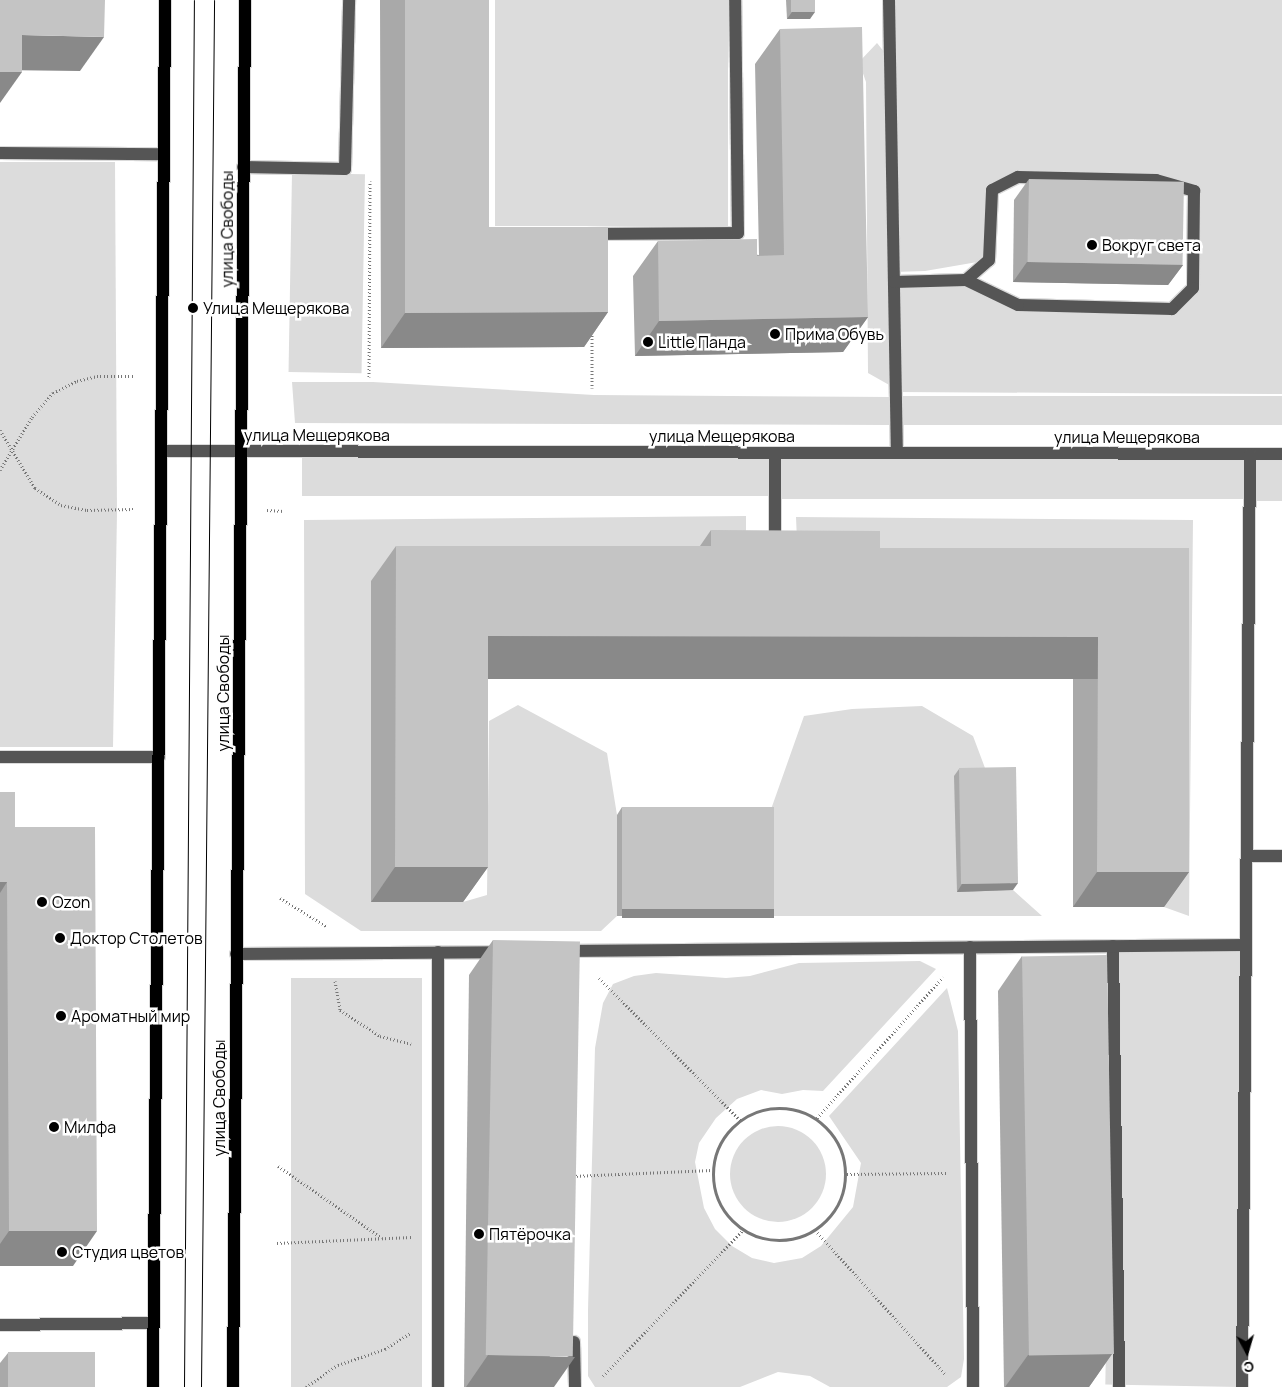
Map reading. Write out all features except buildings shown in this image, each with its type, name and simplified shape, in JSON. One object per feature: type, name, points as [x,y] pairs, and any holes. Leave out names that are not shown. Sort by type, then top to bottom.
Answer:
[{"type":"main road","points":[[154,1387],[165,0]]},
{"type":"main road","name":"улица Свободы","points":[[233,1387],[245,0]]},
{"type":"street","points":[[243,167],[346,169],[349,0]]},
{"type":"street","points":[[573,234],[738,233],[735,0]]},
{"type":"street","points":[[889,0],[897,453]]},
{"type":"street","points":[[0,153],[163,154]]},
{"type":"street","points":[[894,282],[966,280],[1018,305],[1172,309],[1193,288],[1194,191],[1156,180],[1018,177],[992,190],[989,260],[966,280]]},
{"type":"street","name":"улица Мещерякова","points":[[162,451],[1282,454]]},
{"type":"street","points":[[775,452],[775,558]]},
{"type":"street","points":[[1242,1387],[1250,454]]},
{"type":"street","points":[[0,756],[159,757]]},
{"type":"street","points":[[1247,856],[1282,856]]},
{"type":"street","points":[[553,951],[572,956],[970,947],[1246,945]]},
{"type":"street","points":[[1113,946],[1119,1387]]},
{"type":"street","points":[[970,947],[973,1387]]},
{"type":"street","points":[[236,954],[516,951]]},
{"type":"street","points":[[438,952],[438,1387]]},
{"type":"street","points":[[0,1325],[154,1323]]},
{"type":"street","points":[[574,1330],[574,1387]]},
{"type":"path","points":[[369,378],[370,170]]},
{"type":"path","points":[[592,321],[592,388]]},
{"type":"path","points":[[0,470],[32,417],[53,393],[91,378],[125,376]]},
{"type":"path","points":[[0,430],[35,488],[61,505],[87,510],[123,509]]},
{"type":"path","points":[[264,510],[284,511]]},
{"type":"path","points":[[816,1118],[970,947]]},
{"type":"path","points":[[330,953],[340,1010],[380,1036],[438,1050]]},
{"type":"path","points":[[572,956],[741,1121]]},
{"type":"path","points":[[766,1108],[790,1108],[816,1118],[838,1141],[847,1174],[845,1190],[835,1211],[815,1230],[794,1238],[771,1240],[743,1230],[722,1208],[715,1193],[712,1170],[717,1148],[730,1129],[766,1108]]},
{"type":"path","points":[[278,1166],[383,1238]]},
{"type":"path","points":[[573,1176],[712,1170]]},
{"type":"path","points":[[847,1174],[972,1172]]},
{"type":"path","points":[[599,1380],[743,1230]]},
{"type":"path","points":[[815,1230],[950,1380]]},
{"type":"path","points":[[277,1243],[438,1236]]},
{"type":"path","points":[[306,1387],[338,1365],[385,1349],[412,1332],[438,1299]]},
{"type":"shaded area","points":[[495,0],[728,0],[728,226],[495,226]]},
{"type":"shaded area","points":[[889,0],[1282,0],[1282,394],[896,392],[894,282],[966,280],[1018,305],[1172,309],[1193,288],[1194,191],[1018,177],[992,190],[989,260],[925,271],[894,272]]},
{"type":"shaded area","points":[[877,43],[885,53],[891,386],[868,373],[866,82],[859,62]]},
{"type":"shaded area","points":[[0,162],[115,162],[117,512],[113,747],[0,747]]},
{"type":"shaded area","points":[[292,173],[365,174],[362,373],[289,372]]},
{"type":"shaded area","points":[[292,382],[373,382],[594,395],[891,397],[889,425],[295,423]]},
{"type":"shaded area","points":[[901,396],[1282,396],[1282,425],[901,425]]},
{"type":"shaded area","points":[[302,457],[768,457],[768,496],[302,496]]},
{"type":"shaded area","points":[[782,458],[1244,458],[1244,499],[782,499]]},
{"type":"shaded area","points":[[1256,460],[1282,460],[1282,501],[1256,501]]},
{"type":"shaded area","points":[[746,516],[746,566],[372,581],[463,902],[487,895],[489,721],[518,705],[607,753],[617,815],[617,916],[601,931],[361,931],[305,894],[304,520]]},
{"type":"shaded area","points":[[796,517],[1193,520],[1189,916],[1164,907],[1164,583],[798,565]]},
{"type":"shaded area","points":[[922,706],[973,736],[988,776],[957,891],[1013,890],[1042,916],[769,916],[769,815],[804,716],[852,709]]},
{"type":"shaded area","points":[[1113,943],[1246,945],[1238,1387],[1105,1385]]},
{"type":"shaded area","points":[[920,961],[936,969],[823,1091],[803,1090],[782,1094],[761,1090],[737,1099],[716,1118],[699,1143],[695,1162],[704,1208],[715,1229],[732,1246],[752,1258],[774,1263],[802,1258],[821,1246],[853,1207],[861,1163],[829,1116],[947,988],[958,1031],[964,1359],[961,1377],[947,1387],[830,1387],[810,1376],[778,1372],[740,1387],[595,1387],[588,1376],[588,1310],[595,1048],[603,1003],[613,984],[634,976],[656,973],[726,978],[750,976],[799,963]]},
{"type":"shaded area","points":[[291,978],[422,978],[422,1387],[291,1387]]},
{"type":"shaded area","points":[[778,1126],[796,1130],[812,1140],[822,1156],[826,1174],[822,1192],[812,1208],[796,1218],[778,1222],[760,1218],[744,1208],[734,1192],[730,1174],[734,1156],[744,1140],[760,1130]]},
{"type":"tram line","points":[[184,1387],[194,0]]},
{"type":"tram line","points":[[201,1387],[214,0]]},
{"type":"place","name":"Вокруг света","points":[[1092,245]]},
{"type":"place","name":"Улица Мещерякова","points":[[193,308]]},
{"type":"place","name":"Прима Обувь","points":[[775,334]]},
{"type":"place","name":"Little Панда","points":[[648,342]]},
{"type":"place","name":"Ozon","points":[[42,902]]},
{"type":"place","name":"Доктор Столетов","points":[[60,938]]},
{"type":"place","name":"Ароматный мир","points":[[61,1016]]},
{"type":"place","name":"Милфа","points":[[54,1127]]},
{"type":"place","name":"Пятёрочка","points":[[479,1234]]},
{"type":"place","name":"Студия цветов","points":[[62,1252]]}]
